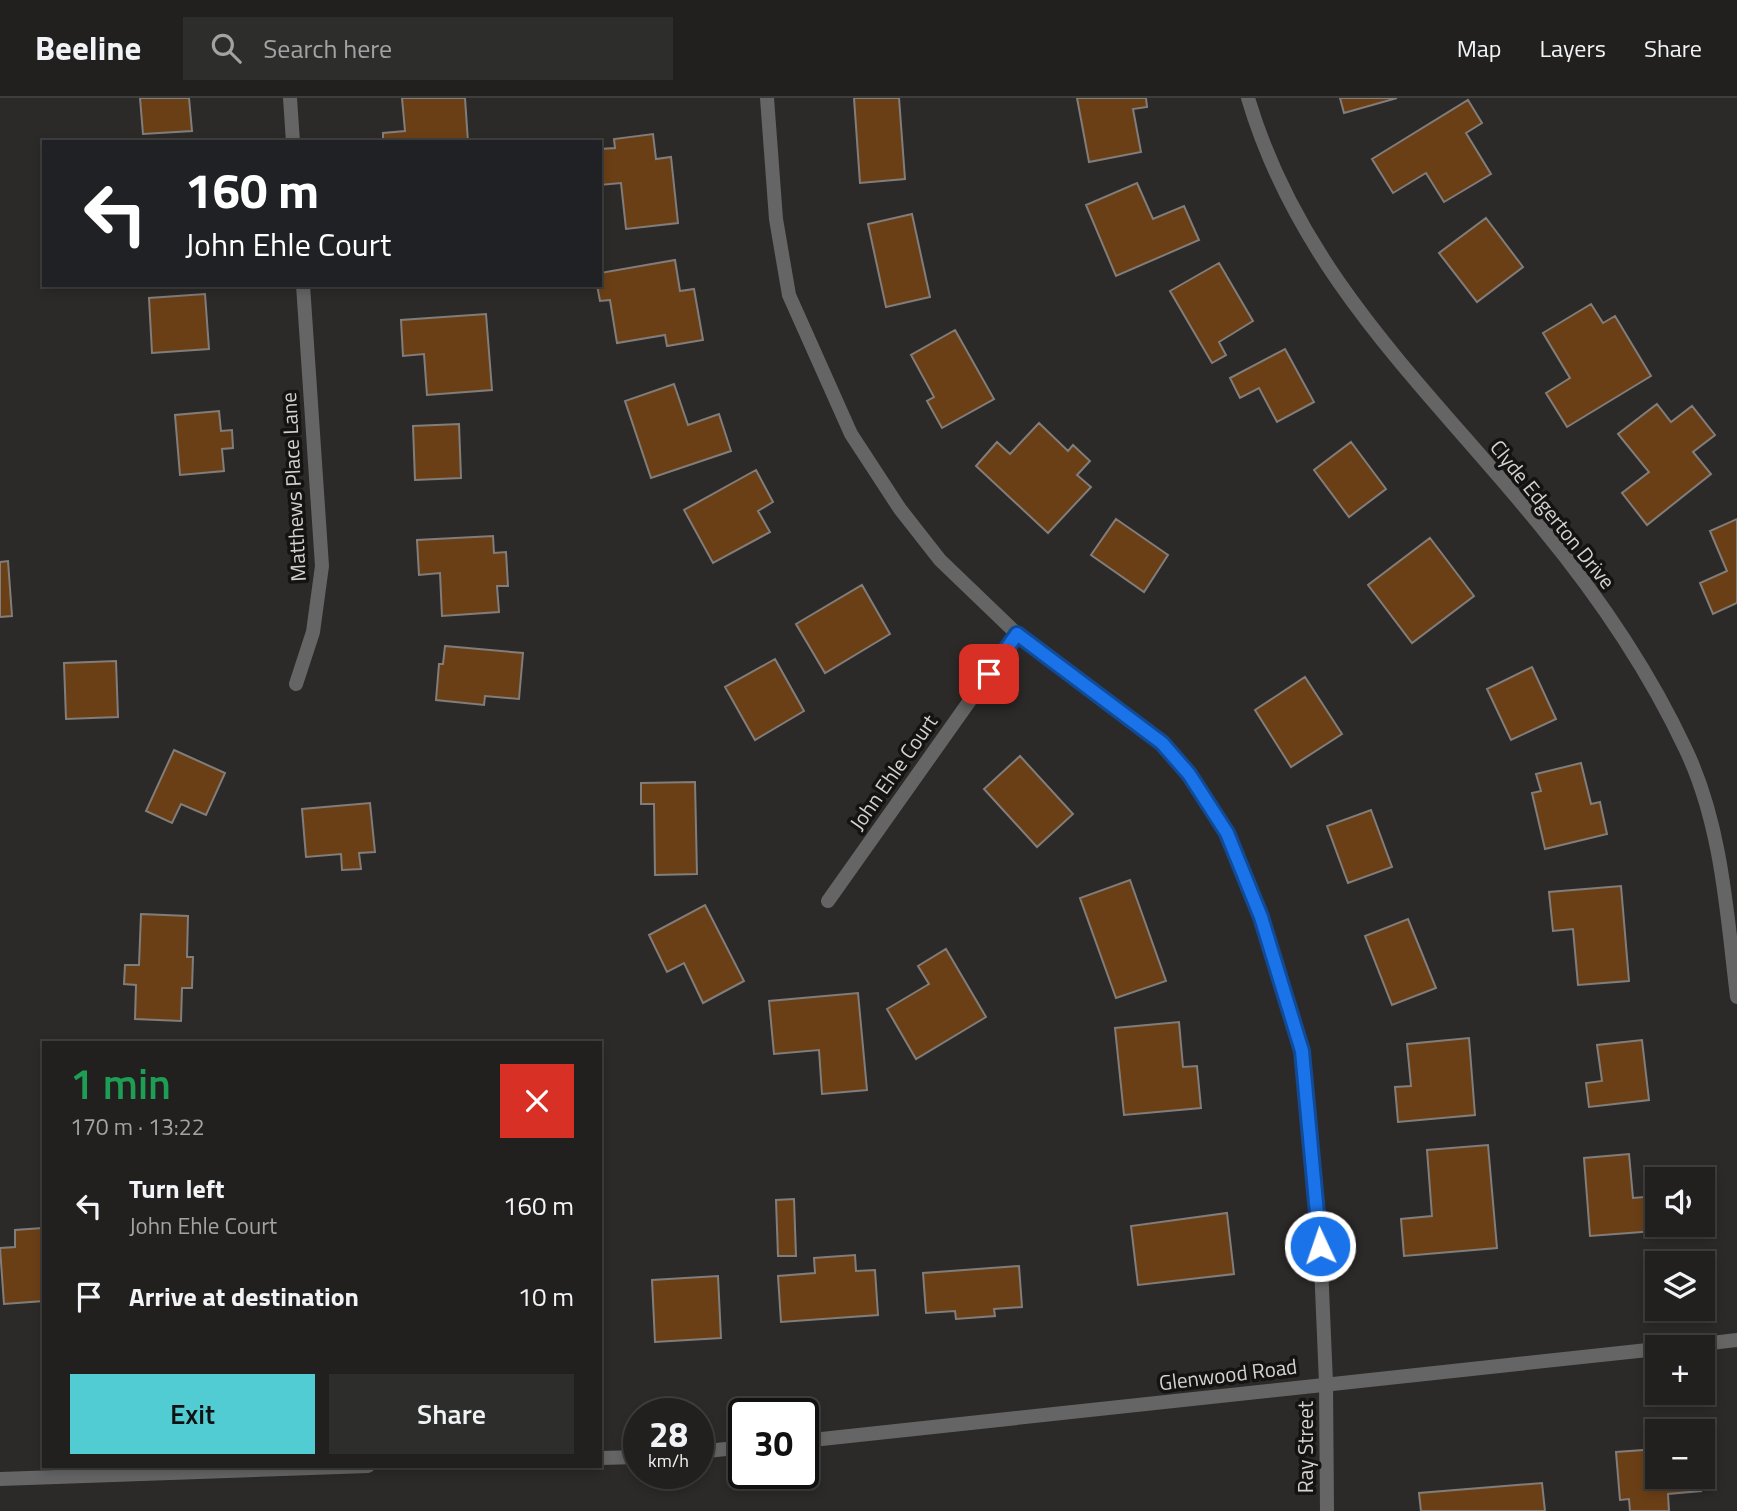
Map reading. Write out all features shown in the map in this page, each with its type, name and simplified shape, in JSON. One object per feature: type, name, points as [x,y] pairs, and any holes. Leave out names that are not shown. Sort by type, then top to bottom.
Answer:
[{"type":"street","points":[[290,98],[293,140]]},
{"type":"street","name":"Ray Street","points":[[767,98],[776,219],[789,295],[851,434],[900,509],[940,560],[1017,634],[1162,743],[1189,774],[1227,833],[1253,894],[1302,1051],[1319,1218],[1326,1383],[1327,1511]]},
{"type":"street","name":"Clyde Edgerton Drive","points":[[1248,98],[1282,187],[1314,249],[1362,317],[1543,529],[1610,618],[1648,677],[1687,751],[1707,804],[1725,899],[1737,997]]},
{"type":"street","name":"Matthews Place Lane","points":[[296,684],[313,632],[322,566],[303,287]]},
{"type":"street","name":"John Ehle Court","points":[[828,901],[1017,634]]},
{"type":"street","points":[[1715,1343],[1737,1340]]},
{"type":"street","name":"Glenwood Road","points":[[819,1439],[1645,1350]]},
{"type":"street","points":[[602,1458],[623,1457]]},
{"type":"street","points":[[0,1479],[311,1468]]},
{"type":"building","points":[[140,98],[189,98],[192,131],[143,134]]},
{"type":"building","points":[[402,98],[465,98],[468,140],[383,140],[383,133],[405,131]]},
{"type":"building","points":[[854,98],[899,98],[905,179],[860,183]]},
{"type":"building","points":[[1077,98],[1146,98],[1147,107],[1133,109],[1141,152],[1089,162]]},
{"type":"building","points":[[1340,98],[1397,98],[1344,113]]},
{"type":"building","points":[[1468,100],[1482,123],[1466,133],[1491,174],[1444,202],[1426,173],[1393,193],[1372,159]]},
{"type":"building","points":[[653,134],[656,159],[671,157],[678,223],[626,229],[621,183],[602,185],[602,149],[615,148],[614,139]]},
{"type":"building","points":[[1137,183],[1153,219],[1184,206],[1199,240],[1116,276],[1086,205]]},
{"type":"building","points":[[912,214],[930,297],[886,307],[868,224]]},
{"type":"building","points":[[1486,218],[1523,267],[1477,302],[1439,253]]},
{"type":"building","points":[[675,260],[680,291],[694,289],[703,340],[667,346],[665,335],[617,343],[610,300],[600,301],[597,287],[602,287],[602,273]]},
{"type":"building","points":[[1219,263],[1253,321],[1219,342],[1226,355],[1212,363],[1170,291]]},
{"type":"building","points":[[205,294],[209,349],[152,353],[149,298]]},
{"type":"building","points":[[1591,304],[1603,323],[1615,316],[1651,376],[1567,427],[1546,393],[1570,378],[1543,333]]},
{"type":"building","points":[[486,314],[492,390],[427,395],[424,354],[403,356],[401,320]]},
{"type":"building","points":[[955,330],[994,399],[942,428],[927,401],[934,397],[911,355]]},
{"type":"building","points":[[1285,349],[1314,402],[1277,422],[1259,388],[1240,398],[1230,378]]},
{"type":"building","points":[[674,384],[688,425],[719,414],[731,451],[651,478],[625,401]]},
{"type":"building","points":[[1657,404],[1671,422],[1692,406],[1715,435],[1693,452],[1711,474],[1647,525],[1622,493],[1649,472],[1618,434]]},
{"type":"building","points":[[219,411],[221,431],[232,430],[233,448],[222,449],[224,471],[180,475],[175,415]]},
{"type":"building","points":[[1039,423],[1068,451],[1073,445],[1090,461],[1077,475],[1091,487],[1048,533],[976,466],[997,442],[1010,454]]},
{"type":"building","points":[[459,424],[461,478],[415,480],[413,426]]},
{"type":"building","points":[[1351,442],[1386,489],[1349,517],[1314,470]]},
{"type":"building","points":[[756,470],[773,502],[758,511],[770,532],[713,563],[684,510]]},
{"type":"building","points":[[1116,519],[1168,555],[1144,592],[1091,555]]},
{"type":"building","points":[[1737,519],[1737,603],[1713,614],[1700,583],[1727,571],[1710,531]]},
{"type":"building","points":[[493,536],[494,553],[506,552],[508,586],[497,586],[499,612],[442,616],[440,573],[419,575],[417,540]]},
{"type":"building","points":[[1430,538],[1474,596],[1412,643],[1368,585]]},
{"type":"building","points":[[8,561],[12,616],[0,617],[0,562]]},
{"type":"building","points":[[862,585],[890,634],[825,673],[796,624]]},
{"type":"building","points":[[445,646],[523,653],[519,699],[485,696],[484,705],[436,700],[439,664],[443,664]]},
{"type":"building","points":[[775,659],[804,711],[755,740],[725,687]]},
{"type":"building","points":[[116,661],[118,717],[66,719],[64,663]]},
{"type":"building","points":[[1532,667],[1556,719],[1511,740],[1487,689]]},
{"type":"building","points":[[1305,677],[1342,734],[1291,767],[1255,710]]},
{"type":"building","points":[[174,750],[225,773],[206,815],[181,804],[172,823],[146,811]]},
{"type":"building","points":[[1020,756],[1073,814],[1037,847],[984,789]]},
{"type":"building","points":[[1581,763],[1591,804],[1600,802],[1607,834],[1545,849],[1532,793],[1541,791],[1536,774]]},
{"type":"building","points":[[695,782],[697,874],[655,875],[654,804],[641,804],[641,783]]},
{"type":"building","points":[[370,803],[375,852],[359,853],[361,869],[342,870],[341,854],[306,857],[302,809]]},
{"type":"building","points":[[1371,810],[1392,867],[1348,883],[1327,826]]},
{"type":"building","points":[[1130,880],[1166,981],[1116,998],[1080,898]]},
{"type":"building","points":[[1621,886],[1629,981],[1578,985],[1573,929],[1553,931],[1549,892]]},
{"type":"building","points":[[705,905],[744,981],[703,1003],[684,963],[667,972],[649,935]]},
{"type":"building","points":[[141,914],[188,916],[187,957],[193,957],[192,988],[182,988],[181,1021],[135,1019],[136,985],[124,984],[125,965],[139,965]]},
{"type":"building","points":[[1408,919],[1436,988],[1392,1005],[1365,936]]},
{"type":"building","points":[[946,949],[986,1017],[916,1059],[887,1009],[929,984],[918,966]]},
{"type":"building","points":[[858,993],[867,1090],[822,1094],[819,1050],[774,1054],[769,1001]]},
{"type":"building","points":[[1179,1022],[1183,1067],[1197,1066],[1201,1108],[1124,1115],[1115,1028]]},
{"type":"building","points":[[1469,1038],[1475,1115],[1398,1122],[1395,1087],[1411,1086],[1407,1044]]},
{"type":"building","points":[[1642,1040],[1649,1100],[1589,1107],[1586,1083],[1602,1081],[1597,1045]]},
{"type":"building","points":[[1488,1145],[1497,1248],[1404,1256],[1401,1219],[1432,1216],[1427,1150]]},
{"type":"building","points":[[1629,1154],[1633,1198],[1645,1197],[1645,1232],[1590,1236],[1584,1158]]},
{"type":"building","points":[[794,1199],[796,1256],[778,1256],[776,1200]]},
{"type":"building","points":[[1227,1213],[1234,1274],[1138,1285],[1131,1226]]},
{"type":"building","points":[[42,1228],[42,1301],[4,1304],[0,1248],[15,1247],[15,1230]]},
{"type":"building","points":[[855,1255],[856,1271],[875,1270],[878,1315],[781,1322],[778,1276],[815,1273],[814,1258]]},
{"type":"building","points":[[1019,1266],[1022,1307],[994,1309],[995,1316],[956,1319],[955,1311],[926,1313],[923,1273]]},
{"type":"building","points":[[718,1276],[721,1338],[655,1342],[652,1280]]},
{"type":"building","points":[[1645,1450],[1645,1489],[1701,1491],[1668,1494],[1669,1511],[1630,1511],[1629,1499],[1620,1500],[1616,1452]]},
{"type":"building","points":[[1542,1483],[1545,1511],[1421,1511],[1419,1493]]},
{"type":"route","points":[[989,674],[1017,634],[1130,716],[1162,743],[1189,774],[1227,833],[1261,917],[1302,1051],[1320,1246]]}]
